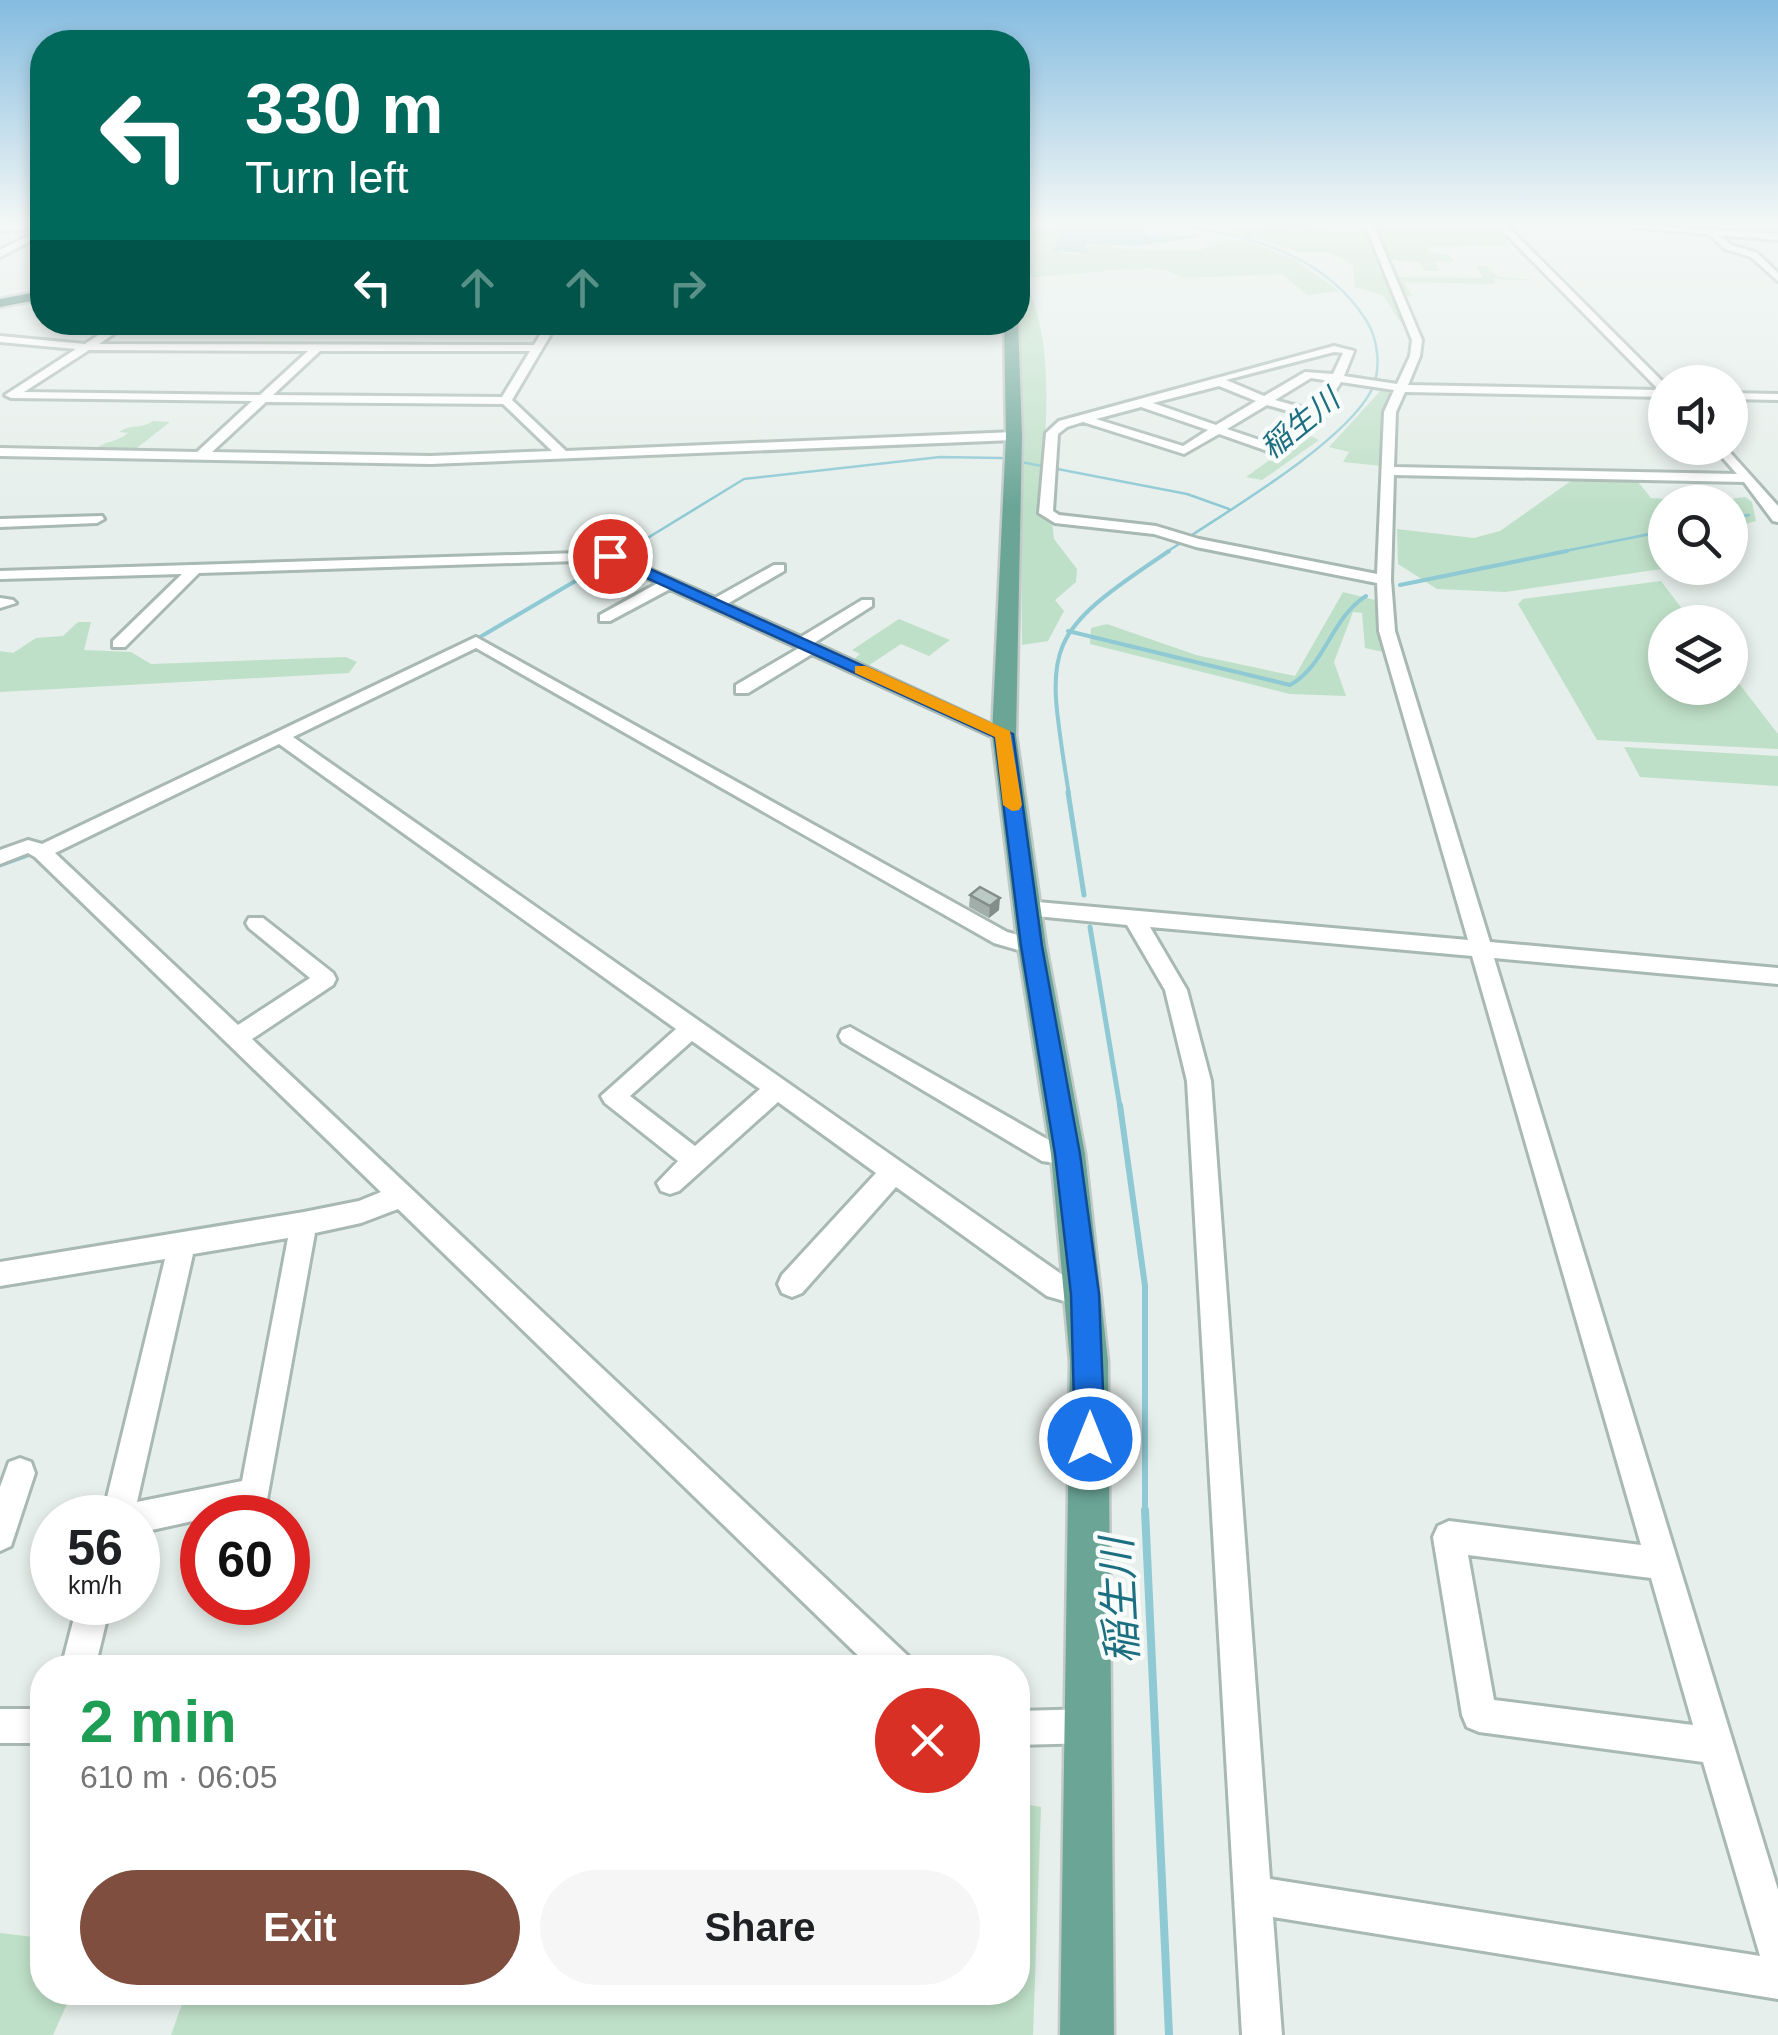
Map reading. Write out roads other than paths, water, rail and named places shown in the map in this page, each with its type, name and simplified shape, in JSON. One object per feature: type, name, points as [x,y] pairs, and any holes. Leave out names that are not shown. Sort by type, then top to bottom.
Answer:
[{"type":"main road","points":[[1011,335],[1014,436],[1004,734],[1026,908],[1068,1154],[1089,1360],[1091,1726],[1086,2035]]},
{"type":"street","points":[[1406,317],[1417,340],[1415,356],[1390,412],[1384,580],[1387,631],[1778,1954]]},
{"type":"street","points":[[1591,317],[1648,375]]},
{"type":"street","points":[[6,398],[105,335]]},
{"type":"street","points":[[506,400],[546,335]]},
{"type":"street","points":[[0,339],[86,347],[538,348]]},
{"type":"street","points":[[200,456],[317,348]]},
{"type":"street","points":[[1141,404],[1276,450],[1314,415],[1339,380],[1350,352],[1340,348],[1220,378],[1220,382]]},
{"type":"street","points":[[1082,418],[1184,450],[1305,374],[1400,388],[1648,392]]},
{"type":"street","points":[[1314,415],[1220,382],[1054,428],[1048,516],[1156,530],[1196,543],[1384,580]]},
{"type":"street","points":[[1748,396],[1778,397]]},
{"type":"street","points":[[6,398],[506,400],[563,455]]},
{"type":"street","points":[[0,452],[431,460],[1014,436]]},
{"type":"street","points":[[1736,465],[1778,518]]},
{"type":"street","points":[[1389,470],[1749,478]]},
{"type":"street","points":[[0,523],[96,519]]},
{"type":"street","points":[[0,575],[610,556],[1004,734]]},
{"type":"street","points":[[717,603],[780,568]]},
{"type":"street","points":[[119,644],[195,569]]},
{"type":"street","points":[[605,618],[672,582]]},
{"type":"street","points":[[742,690],[867,603]]},
{"type":"street","points":[[42,852],[476,642],[1001,938],[1032,946]]},
{"type":"street","points":[[281,737],[1057,1288],[1085,1294]]},
{"type":"street","points":[[0,857],[28,846],[42,852],[882,1655]]},
{"type":"street","points":[[1026,908],[1775,981]]},
{"type":"street","points":[[1134,916],[1176,990],[1199,1081],[1262,2035]]},
{"type":"street","points":[[236,1038],[325,979],[256,923]]},
{"type":"street","points":[[692,1029],[613,1096],[696,1160]]},
{"type":"street","points":[[850,1036],[1051,1154],[1068,1154]]},
{"type":"street","points":[[670,1183],[776,1089]]},
{"type":"street","points":[[792,1284],[893,1172]]},
{"type":"street","points":[[0,1274],[304,1224],[361,1212],[400,1196]]},
{"type":"street","points":[[160,1513],[255,1494],[304,1224]]},
{"type":"street","points":[[123,1495],[182,1243]]},
{"type":"street","points":[[0,1534],[20,1473]]},
{"type":"street","points":[[1661,1563],[1448,1537],[1479,1715],[1716,1746]]},
{"type":"street","points":[[81,1655],[89,1625]]},
{"type":"street","points":[[0,1726],[30,1726]]},
{"type":"street","points":[[1030,1728],[1091,1726]]},
{"type":"street","points":[[1253,1895],[1778,1979]]},
{"type":"waterway","name":"稲生川","points":[[1192,535],[1289,470],[1356,412],[1370,393],[1376,376],[1374,337],[1364,317]]},
{"type":"waterway","points":[[623,553],[744,479],[940,457],[1001,458],[1187,494],[1229,509]]},
{"type":"waterway","points":[[1555,553],[1648,534]]},
{"type":"waterway","name":"稲生川","points":[[1165,553],[1179,544]]},
{"type":"waterway","points":[[622,554],[627,551]]},
{"type":"waterway","name":"稲生川","points":[[1071,632],[1095,605],[1169,551]]},
{"type":"waterway","points":[[1400,585],[1567,551]]},
{"type":"waterway","points":[[475,640],[611,560]]},
{"type":"waterway","points":[[1071,632],[1290,685],[1312,666],[1344,616],[1366,596]]},
{"type":"waterway","name":"稲生川","points":[[1069,795],[1056,706],[1056,675],[1061,649],[1071,632]]},
{"type":"waterway","name":"稲生川","points":[[1068,792],[1084,895]]},
{"type":"waterway","points":[[0,865],[28,855]]},
{"type":"waterway","name":"稲生川","points":[[1090,927],[1120,1107]]},
{"type":"waterway","name":"稲生川","points":[[1120,1105],[1145,1286],[1145,1510]]},
{"type":"waterway","name":"稲生川","points":[[1145,1510],[1169,2035]]}]
